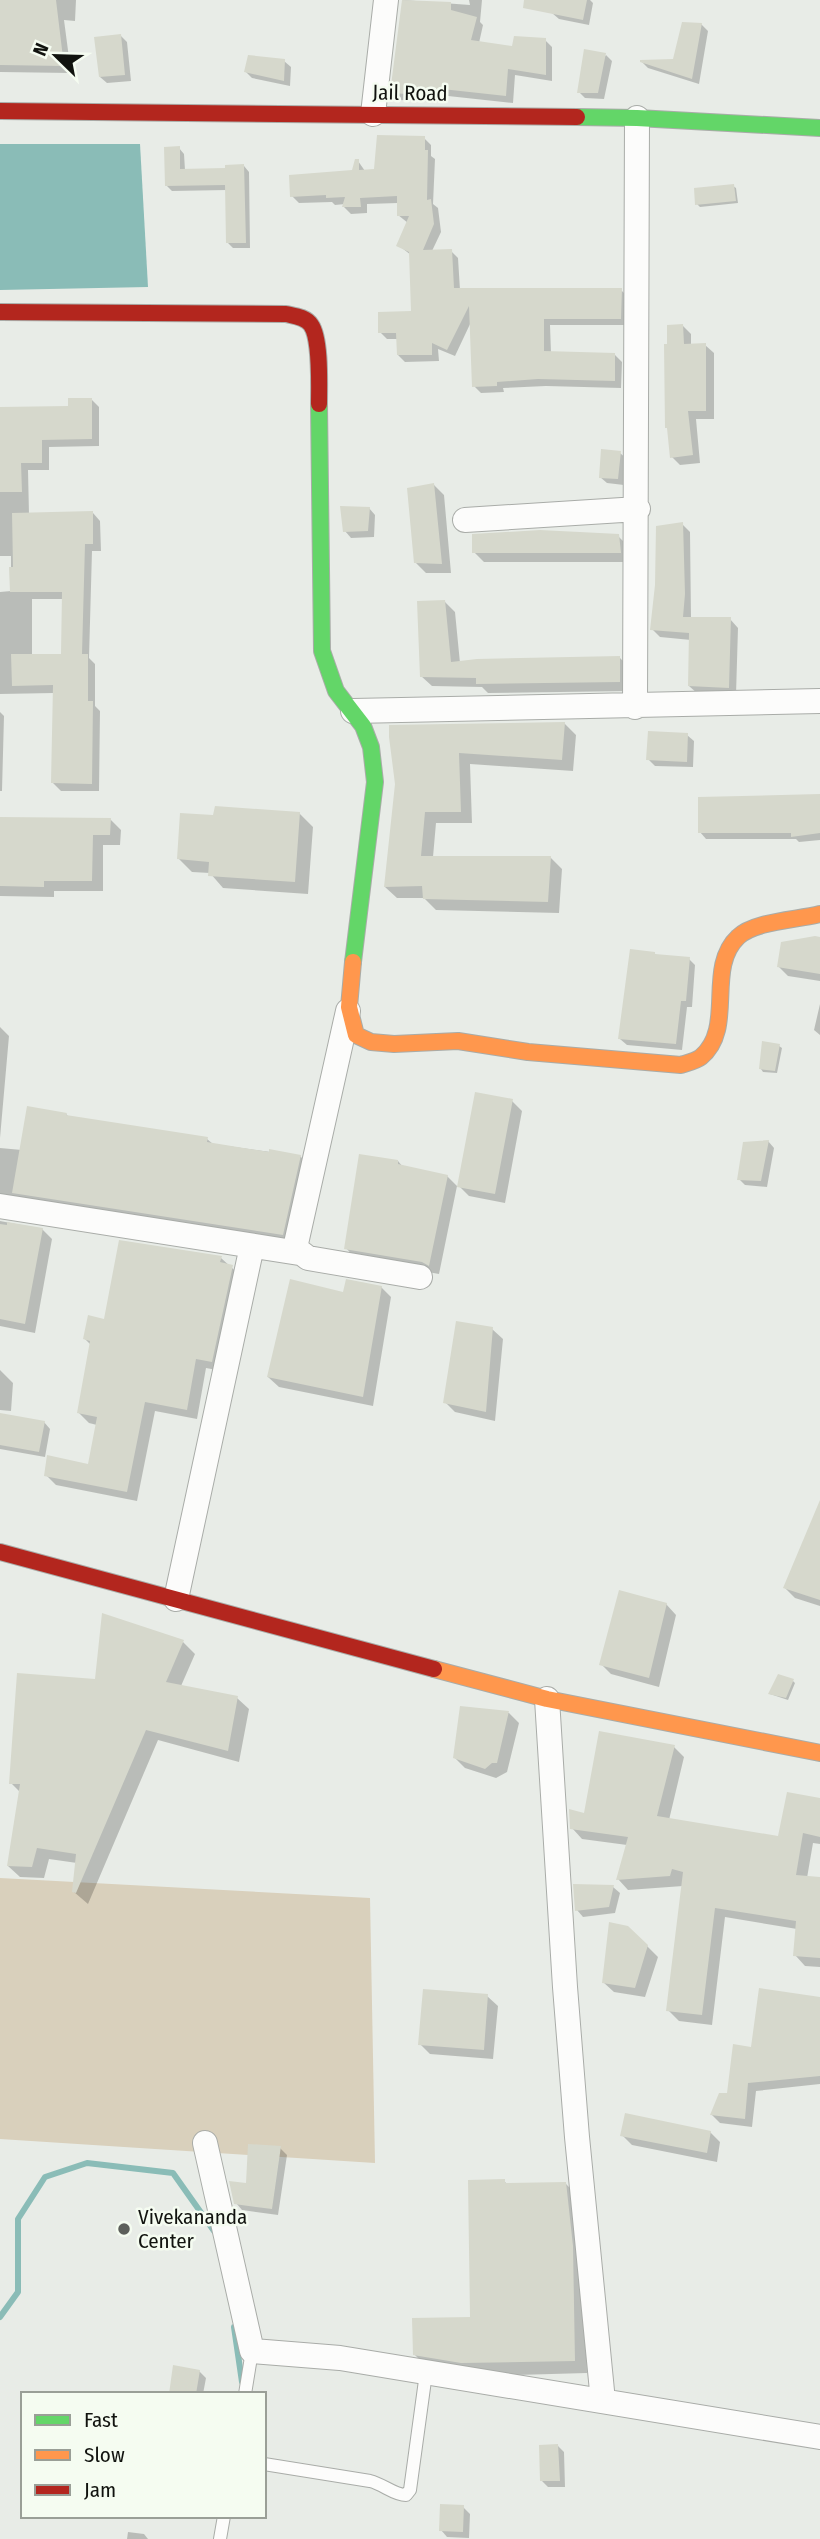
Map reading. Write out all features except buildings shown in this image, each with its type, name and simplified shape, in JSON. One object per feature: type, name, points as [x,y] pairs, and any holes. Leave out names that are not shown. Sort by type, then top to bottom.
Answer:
[{"type":"street","points":[[373,114],[386,0]]},
{"type":"street","name":"Jail Road","points":[[0,111],[637,118],[820,128]]},
{"type":"street","points":[[635,706],[638,509],[635,436],[637,118]]},
{"type":"street","points":[[0,312],[286,314],[306,319],[313,327],[319,390],[322,651],[336,691],[363,726],[371,747],[375,782],[349,1007],[295,1241],[295,1248],[299,1253]]},
{"type":"street","points":[[465,520],[638,509]]},
{"type":"street","points":[[353,712],[820,701]]},
{"type":"street","points":[[349,1007],[356,1035],[371,1042],[394,1044],[458,1041],[528,1052],[681,1065],[694,1063],[707,1055],[714,1040],[726,956],[738,935],[764,925],[820,915]]},
{"type":"street","points":[[0,1206],[299,1253],[308,1258],[420,1277]]},
{"type":"street","points":[[176,1599],[252,1246]]},
{"type":"street","points":[[0,1552],[548,1699],[820,1753]]},
{"type":"street","points":[[548,1699],[571,2069],[603,2401]]},
{"type":"street","points":[[205,2143],[252,2351],[340,2358],[820,2437]]},
{"type":"lane","points":[[245,2392],[252,2351]]},
{"type":"lane","points":[[266,2464],[376,2482],[400,2495],[406,2495],[410,2490],[426,2373]]},
{"type":"lane","points":[[220,2539],[224,2518]]},
{"type":"shaded area","points":[[0,1878],[370,1898],[375,2163],[0,2139]]},
{"type":"water","points":[[0,144],[140,144],[148,287],[0,290]]},
{"type":"waterway","points":[[0,2317],[18,2292],[18,2219],[45,2177],[87,2163],[173,2173],[214,2231]]},
{"type":"waterway","points":[[234,2327],[242,2382]]},
{"type":"traffic: fast","points":[[577,117],[820,128]]},
{"type":"traffic: fast","points":[[319,404],[322,651],[336,691],[363,726],[371,747],[375,782],[353,962]]},
{"type":"traffic: slow","points":[[353,962],[349,1007],[356,1035],[371,1042],[394,1044],[458,1041],[528,1052],[681,1065],[701,1057],[711,1045],[717,1030],[723,965],[728,950],[738,937],[765,924],[820,914]]},
{"type":"traffic: slow","points":[[434,1669],[547,1699],[820,1753]]},
{"type":"traffic: jam","points":[[0,111],[577,117]]},
{"type":"traffic: jam","points":[[0,312],[297,316],[309,322],[314,332],[319,363],[319,404]]},
{"type":"traffic: jam","points":[[0,1552],[434,1669]]},
{"type":"place","name":"Vivekananda Center","points":[[124,2229]]}]
